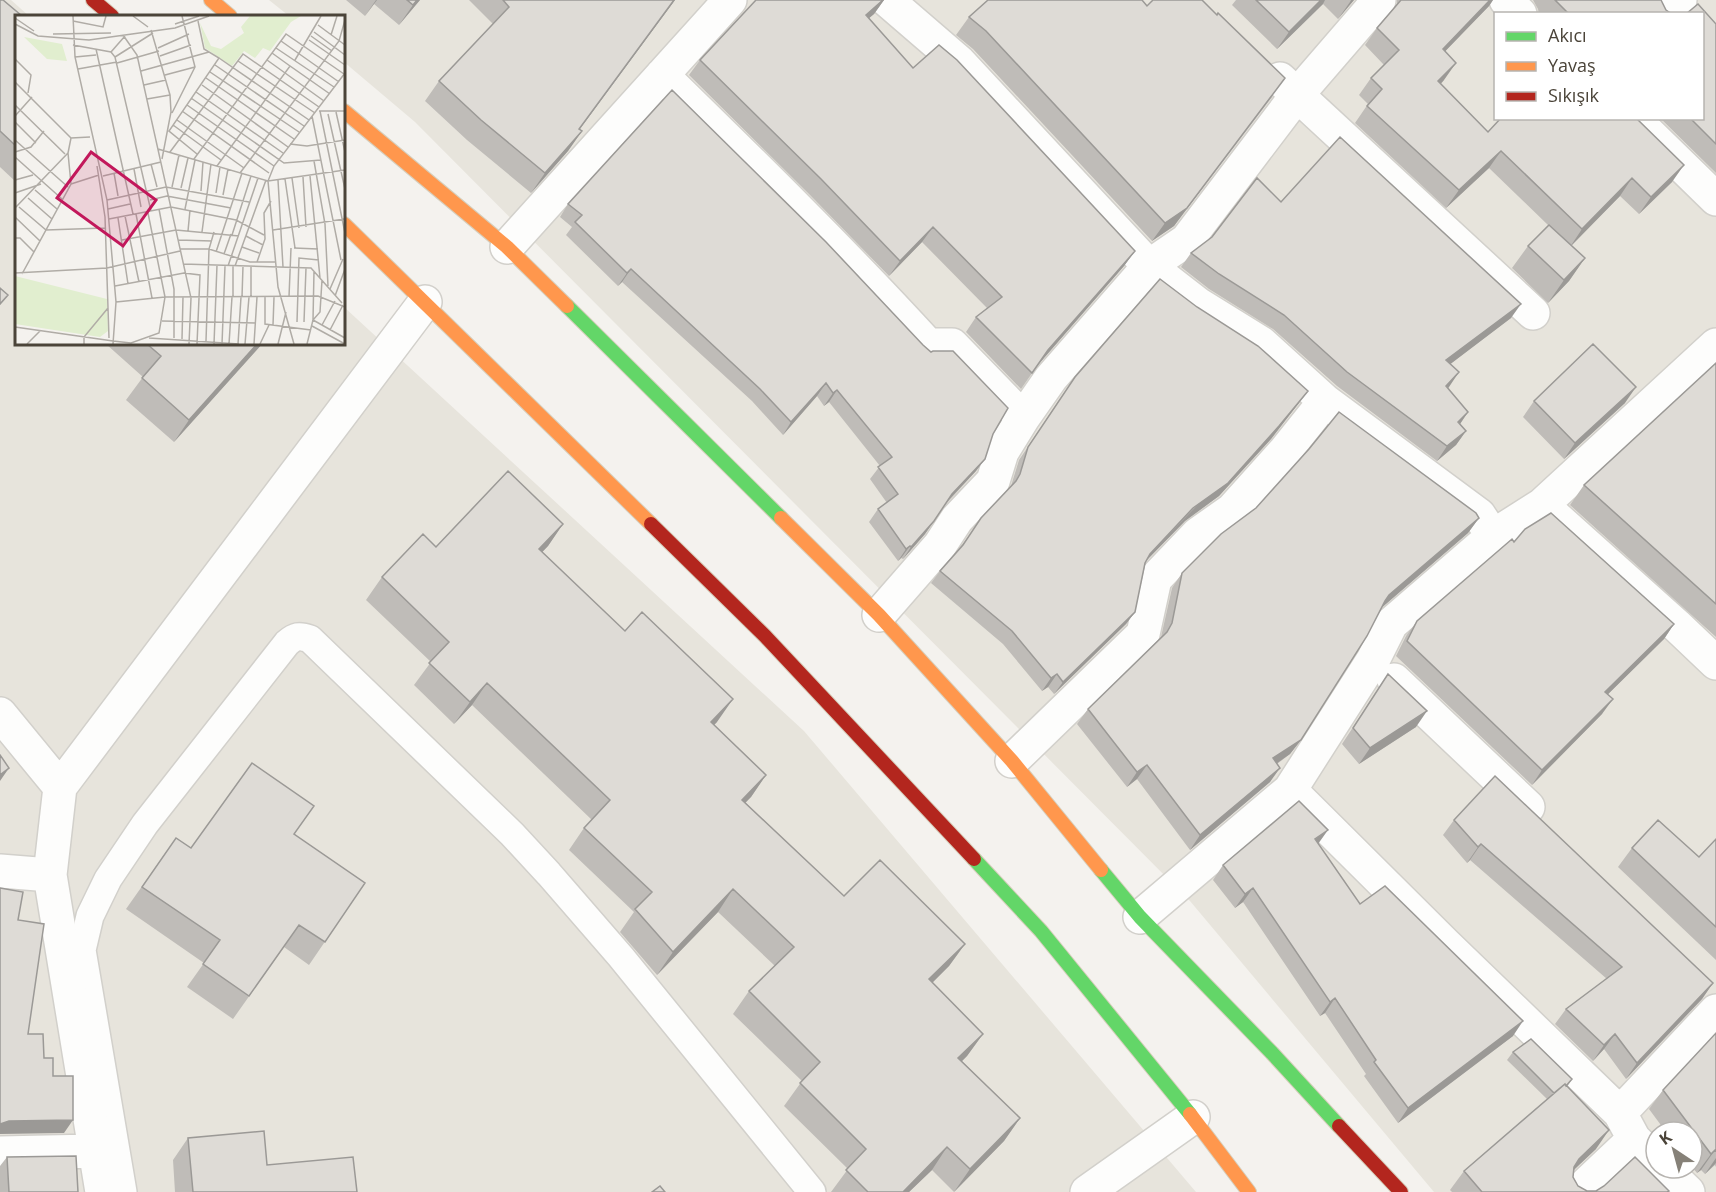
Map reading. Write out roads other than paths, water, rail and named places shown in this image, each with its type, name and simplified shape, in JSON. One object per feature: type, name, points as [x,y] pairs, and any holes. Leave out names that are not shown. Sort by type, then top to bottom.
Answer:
[{"type":"main road","points":[[93,0],[111,15]]},
{"type":"main road","points":[[211,0],[229,15]]},
{"type":"main road","points":[[345,112],[507,247],[879,615],[1012,761],[1140,917],[1272,1053],[1401,1192]]},
{"type":"main road","points":[[345,225],[765,636],[1041,931],[1192,1117],[1249,1192]]},
{"type":"street","points":[[507,247],[730,0]]},
{"type":"street","points":[[887,0],[959,62],[1149,266],[1198,304],[1261,343],[1325,401],[1479,515],[1493,536]]},
{"type":"street","points":[[879,615],[940,545],[957,519],[993,482],[1002,452],[1023,417],[1051,378],[1149,266],[1187,240],[1297,94],[1379,0]]},
{"type":"street","points":[[1506,0],[1518,12]]},
{"type":"street","points":[[1669,12],[1680,0]]},
{"type":"street","points":[[1256,55],[1533,313]]},
{"type":"street","points":[[662,75],[882,295],[928,345],[952,345],[1023,417]]},
{"type":"street","points":[[1635,120],[1716,199]]},
{"type":"street","points":[[102,1192],[50,875],[60,787],[425,302]]},
{"type":"street","points":[[1140,917],[1290,790],[1373,660],[1391,624],[1493,536],[1542,505],[1716,345]]},
{"type":"street","points":[[1012,761],[1143,634],[1155,579],[1198,534],[1232,510],[1285,451],[1325,401]]},
{"type":"street","points":[[1542,505],[1716,663]]},
{"type":"street","points":[[1373,660],[1553,831]]},
{"type":"street","points":[[0,714],[60,787]]},
{"type":"street","points":[[1290,790],[1637,1138]]},
{"type":"street","points":[[0,871],[50,875]]},
{"type":"street","points":[[1578,1192],[1637,1138],[1716,1011]]},
{"type":"street","points":[[1087,1192],[1192,1117]]},
{"type":"street","points":[[0,1153],[94,1151]]},
{"type":"street","points":[[1676,1180],[1688,1192]]},
{"type":"lane","points":[[123,1192],[82,950],[90,916],[108,879],[146,824],[287,643],[295,636],[302,636],[310,639],[526,850],[621,957],[812,1192]]}]
